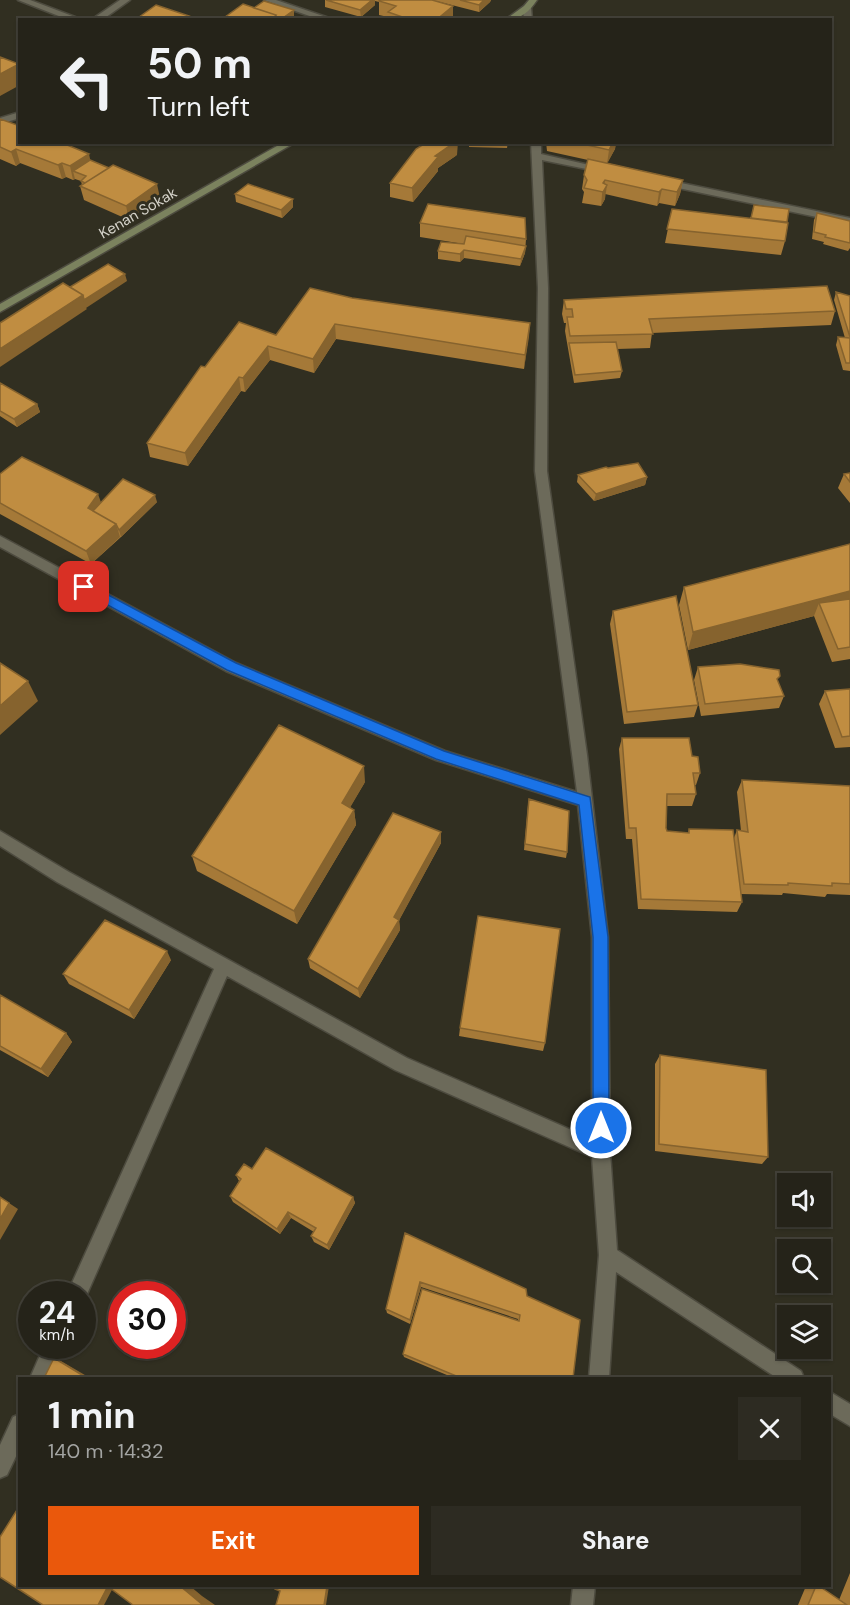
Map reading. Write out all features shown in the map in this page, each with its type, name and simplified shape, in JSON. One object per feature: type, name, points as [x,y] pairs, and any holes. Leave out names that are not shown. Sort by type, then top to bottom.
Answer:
[{"type":"street","points":[[22,0],[73,18]]},
{"type":"street","points":[[98,18],[126,0]]},
{"type":"street","points":[[268,0],[325,18]]},
{"type":"street","points":[[512,18],[530,4]]},
{"type":"street","points":[[0,121],[18,116]]},
{"type":"street","name":"Kenan Sokak","points":[[0,309],[289,144]]},
{"type":"street","points":[[599,1377],[608,1255],[601,1152],[600,937],[585,801],[541,471],[543,288],[537,149],[618,173]]},
{"type":"street","points":[[653,180],[850,221]]},
{"type":"street","points":[[0,541],[231,667],[441,756],[585,801]]},
{"type":"street","points":[[0,838],[63,876],[401,1064],[601,1152]]},
{"type":"street","points":[[83,1281],[223,966]]},
{"type":"street","points":[[608,1255],[792,1377]]},
{"type":"street","points":[[40,1377],[48,1359]]},
{"type":"street","points":[[831,1403],[850,1416]]},
{"type":"street","points":[[0,1468],[18,1428]]},
{"type":"street","points":[[582,1605],[584,1587]]},
{"type":"building","points":[[326,0],[372,0],[360,10]]},
{"type":"building","points":[[432,0],[453,6],[438,18],[405,18],[388,12],[396,6],[379,1]]},
{"type":"building","points":[[460,0],[484,0],[479,5]]},
{"type":"building","points":[[264,1],[294,10],[283,18],[277,18],[276,15],[254,8]]},
{"type":"building","points":[[243,4],[276,15],[272,18],[224,18]]},
{"type":"building","points":[[156,5],[189,16],[186,18],[138,18]]},
{"type":"building","points":[[0,57],[18,64],[18,65],[0,74]]},
{"type":"building","points":[[0,119],[18,125],[18,144],[65,144],[89,154],[70,166],[62,163],[58,165],[16,149],[11,152],[0,147]]},
{"type":"building","points":[[424,144],[452,144],[435,156],[438,157],[412,188],[390,183],[416,149]]},
{"type":"building","points":[[583,144],[612,144],[609,150]]},
{"type":"building","points":[[588,159],[683,180],[677,192],[662,189],[659,192],[605,180],[603,183],[607,185],[603,192],[584,188],[587,180],[584,175]]},
{"type":"building","points":[[90,160],[109,168],[85,183],[81,181],[86,176],[73,171]]},
{"type":"building","points":[[113,165],[157,184],[126,206],[80,186]]},
{"type":"building","points":[[248,184],[293,199],[281,210],[235,194]]},
{"type":"building","points":[[428,204],[525,218],[526,239],[420,223]]},
{"type":"building","points":[[754,205],[789,209],[787,222],[751,218]]},
{"type":"building","points":[[672,209],[788,223],[785,241],[667,229]]},
{"type":"building","points":[[817,213],[850,221],[850,243],[814,232]]},
{"type":"building","points":[[466,236],[526,246],[521,259],[464,250],[460,254],[438,251],[441,242],[464,244]]},
{"type":"building","points":[[108,264],[125,274],[84,300],[83,295],[70,287]]},
{"type":"building","points":[[63,283],[83,295],[0,349],[0,323]]},
{"type":"building","points":[[827,286],[835,311],[649,319],[653,334],[570,336],[567,317],[573,317],[572,309],[566,309],[564,300]]},
{"type":"building","points":[[310,288],[352,298],[530,323],[525,355],[335,324],[313,359],[268,346],[243,378],[239,377],[185,453],[147,443],[201,366],[205,367],[239,322],[276,335]]},
{"type":"building","points":[[836,292],[850,296],[850,337]]},
{"type":"building","points":[[838,337],[850,338],[850,363],[846,363]]},
{"type":"building","points":[[616,342],[622,371],[575,375],[569,343]]},
{"type":"building","points":[[0,383],[37,404],[14,419],[0,411]]},
{"type":"building","points":[[22,457],[98,494],[88,508],[116,524],[86,551],[0,503],[0,474]]},
{"type":"building","points":[[638,463],[647,477],[596,494],[578,475],[606,467]]},
{"type":"building","points":[[850,473],[850,482],[844,474]]},
{"type":"building","points":[[123,479],[155,495],[119,530],[116,524],[93,511]]},
{"type":"building","points":[[850,544],[850,591],[693,632],[684,587]]},
{"type":"building","points":[[676,596],[698,705],[627,712],[613,611]]},
{"type":"building","points":[[850,599],[850,647],[838,649],[819,603]]},
{"type":"building","points":[[0,663],[28,681],[0,706]]},
{"type":"building","points":[[740,664],[779,670],[780,676],[777,679],[784,696],[705,704],[698,667]]},
{"type":"building","points":[[850,689],[850,736],[842,737],[825,691]]},
{"type":"building","points":[[279,725],[364,766],[342,803],[354,810],[294,911],[192,856]]},
{"type":"building","points":[[622,738],[689,738],[692,756],[698,757],[700,773],[693,773],[696,794],[667,794],[666,828],[667,831],[689,833],[689,829],[733,830],[742,902],[641,899],[636,828],[629,828]]},
{"type":"building","points":[[742,780],[850,786],[850,884],[832,883],[832,886],[788,883],[788,885],[744,884],[737,830],[748,832]]},
{"type":"building","points":[[529,799],[569,811],[567,852],[525,844]]},
{"type":"building","points":[[393,813],[441,832],[394,917],[399,920],[358,989],[308,959]]},
{"type":"building","points":[[478,916],[560,929],[545,1043],[460,1028]]},
{"type":"building","points":[[105,920],[167,951],[129,1010],[63,974]]},
{"type":"building","points":[[0,995],[66,1033],[41,1069],[0,1046]]},
{"type":"building","points":[[660,1055],[766,1070],[768,1157],[659,1144]]},
{"type":"building","points":[[266,1148],[353,1197],[327,1245],[311,1236],[316,1228],[288,1212],[277,1229],[230,1196],[241,1179],[236,1175],[244,1164],[252,1169]]},
{"type":"building","points":[[0,1197],[9,1203],[0,1219]]},
{"type":"building","points":[[405,1233],[526,1289],[527,1296],[580,1320],[573,1377],[459,1377],[403,1354],[422,1289],[519,1321],[520,1315],[420,1282],[410,1320],[386,1309]]},
{"type":"building","points":[[54,1359],[56,1359],[85,1377],[44,1377]]},
{"type":"building","points":[[18,1508],[18,1587],[107,1587],[98,1605],[43,1605],[0,1577],[0,1537]]},
{"type":"building","points":[[181,1587],[203,1605],[133,1605],[110,1588]]},
{"type":"building","points":[[276,1587],[327,1587],[324,1605],[276,1605],[280,1591],[275,1589]]},
{"type":"building","points":[[816,1587],[820,1587],[847,1605],[808,1605]]},
{"type":"route","points":[[84,587],[231,667],[441,756],[585,801],[600,937],[601,1128]]}]
